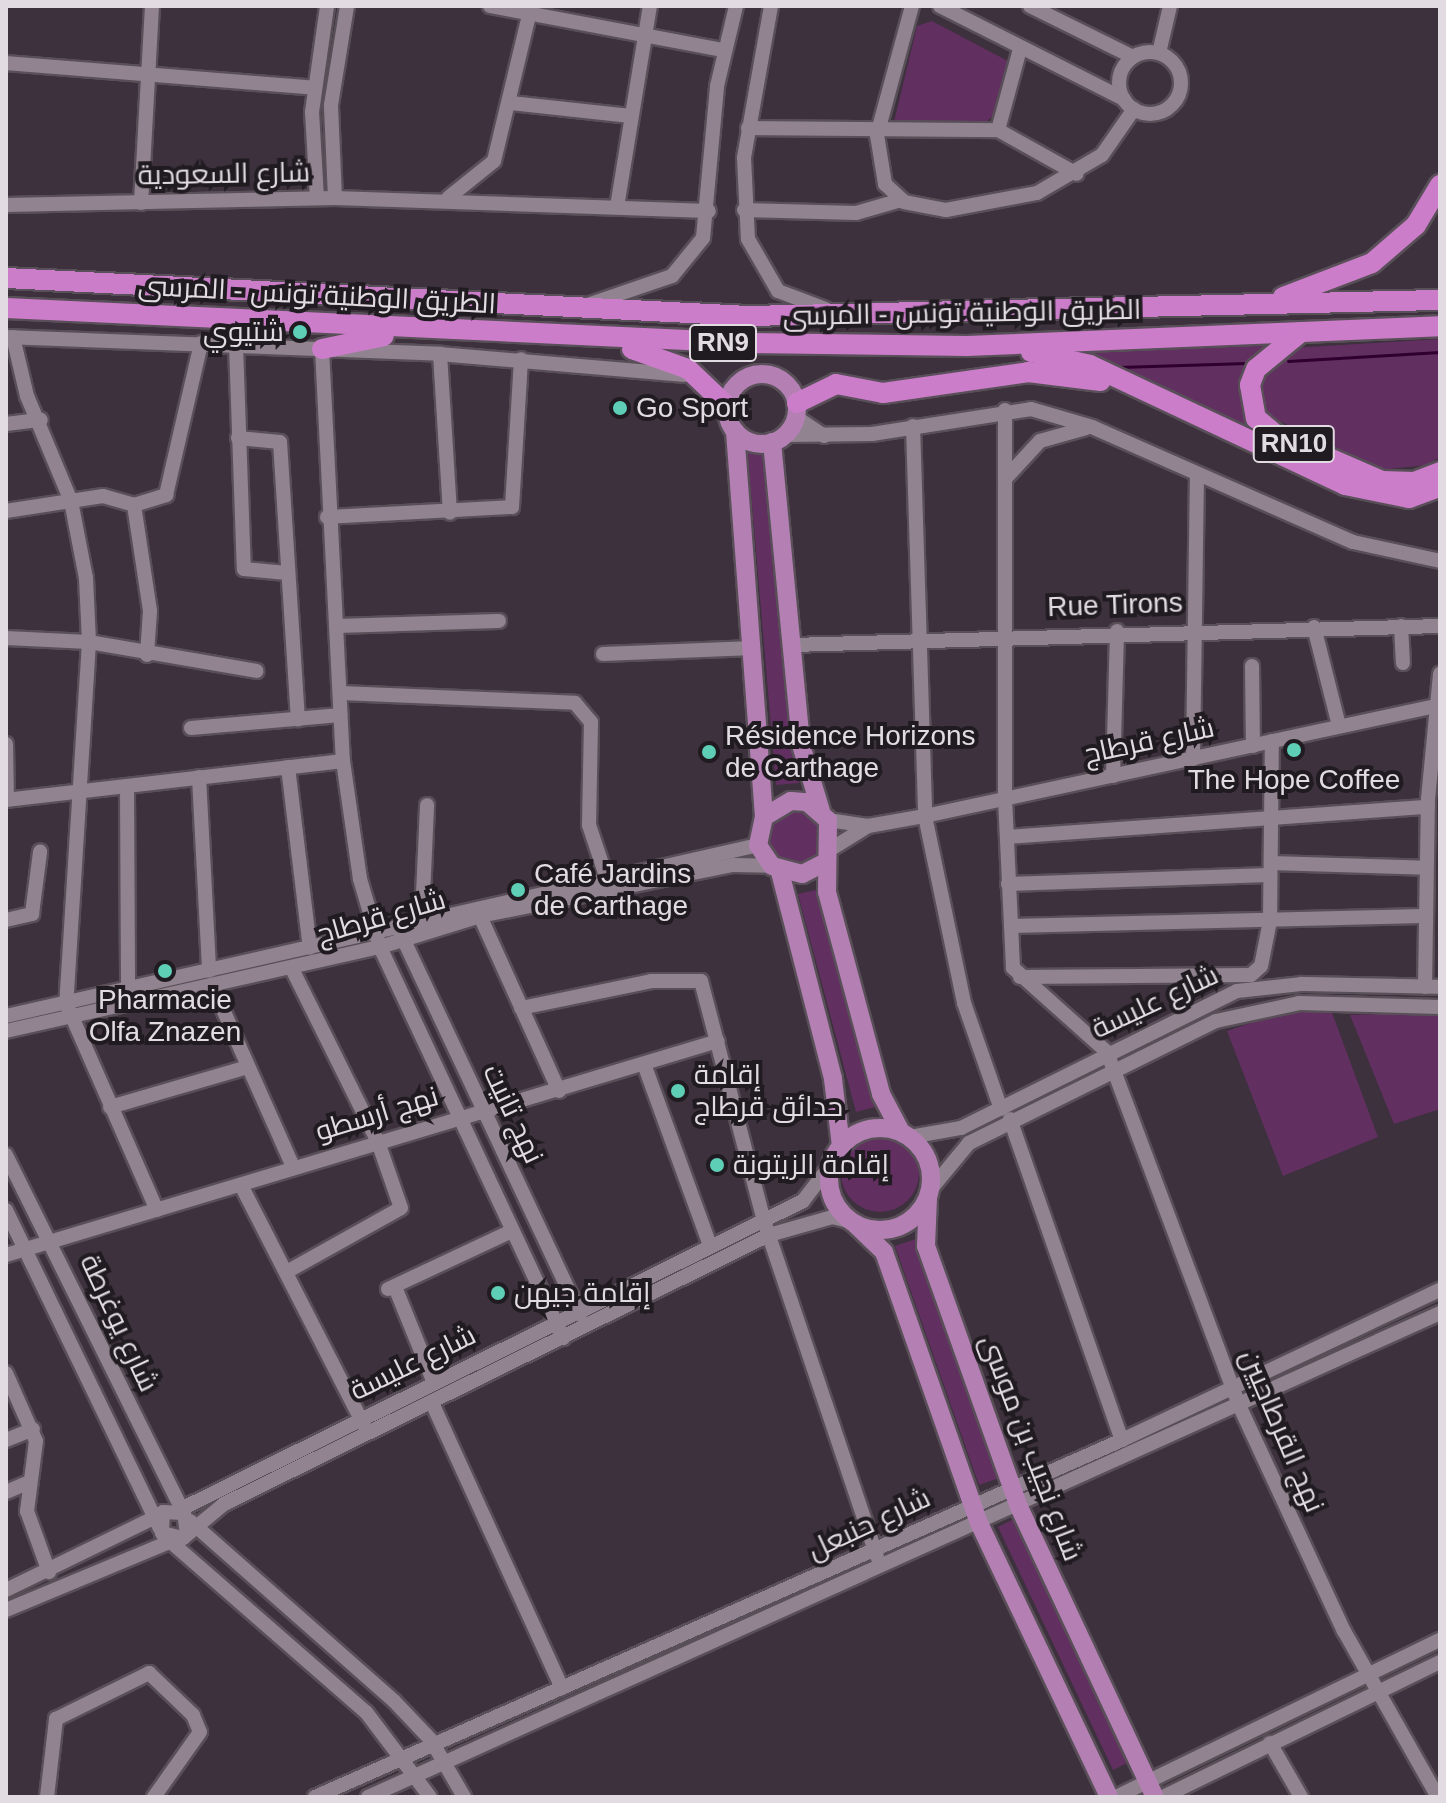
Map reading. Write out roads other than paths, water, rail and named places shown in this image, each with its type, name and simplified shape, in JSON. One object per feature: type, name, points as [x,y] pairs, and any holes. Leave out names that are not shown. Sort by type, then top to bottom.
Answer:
[{"type":"highway","points":[[1264,304],[1372,263],[1416,225],[1440,185]]},
{"type":"highway","name":"الطريق الوطنية تونس - المرسى","points":[[6,278],[861,317],[1436,299]]},
{"type":"highway","name":"الطريق الوطنية تونس - المرسى","points":[[6,308],[525,335],[967,346],[1440,326]]},
{"type":"highway","points":[[322,349],[446,331]]},
{"type":"highway","name":"RN10","points":[[1302,332],[1256,369],[1250,385],[1256,418],[1276,435],[1382,481],[1414,482],[1440,472]]},
{"type":"highway","points":[[525,335],[651,351],[700,378],[727,406]]},
{"type":"highway","points":[[967,346],[1090,365],[1374,494],[1409,498],[1440,487]]},
{"type":"highway","points":[[797,410],[821,386],[883,393],[1028,372],[1102,381],[1190,413]]},
{"type":"main road","points":[[841,1146],[833,1079],[776,869],[758,845],[764,817],[753,648],[735,431],[727,406],[739,382],[765,374],[782,380],[797,410],[779,439],[801,745],[824,815],[827,856],[881,1094],[906,1135],[926,1155],[930,1194],[904,1225],[880,1231],[852,1223]]},
{"type":"main road","points":[[735,431],[749,441],[779,439]]},
{"type":"main road","points":[[764,817],[791,801],[824,815]]},
{"type":"main road","points":[[776,869],[802,874],[827,856]]},
{"type":"main road","points":[[906,1135],[869,1129],[841,1146],[830,1166],[829,1190],[852,1223],[884,1252],[979,1523],[1109,1797]]},
{"type":"main road","name":"شارع نجيب بن موسى","points":[[930,1194],[926,1246],[1012,1489],[1151,1789]]},
{"type":"street","points":[[141,203],[144,75],[152,6]]},
{"type":"street","points":[[317,198],[314,88],[327,6]]},
{"type":"street","points":[[335,198],[331,105],[347,6]]},
{"type":"street","points":[[490,6],[530,10],[723,50]]},
{"type":"street","points":[[617,207],[650,6]]},
{"type":"street","points":[[583,306],[672,276],[698,248],[709,211],[723,50],[736,6]]},
{"type":"street","points":[[771,6],[748,128],[744,210],[754,258],[778,291],[861,317]]},
{"type":"street","points":[[912,6],[877,135],[885,184],[901,200],[924,209],[973,208],[1077,174],[1125,129],[1129,104],[1121,72],[1133,57]]},
{"type":"street","points":[[940,6],[1129,104],[1162,112],[1180,91],[1179,72],[1159,53]]},
{"type":"street","points":[[1159,53],[1170,6]]},
{"type":"street","points":[[1034,7],[1133,57],[1159,53]]},
{"type":"street","points":[[444,200],[494,161],[511,103],[530,10]]},
{"type":"street","points":[[998,130],[1020,49]]},
{"type":"street","points":[[6,63],[314,88]]},
{"type":"street","points":[[511,103],[630,116]]},
{"type":"street","points":[[748,128],[877,135],[998,130],[1077,174]]},
{"type":"street","name":"شارع السعودية","points":[[6,205],[335,198],[709,211]]},
{"type":"street","points":[[744,210],[856,213],[901,200]]},
{"type":"street","points":[[157,1210],[68,1010],[77,796],[89,642],[71,501],[41,420],[27,396],[10,337],[440,354],[521,359],[700,378]]},
{"type":"street","points":[[6,511],[103,496],[134,505],[163,497],[172,481],[201,343]]},
{"type":"street","points":[[236,345],[245,573],[287,573]]},
{"type":"street","points":[[322,349],[327,517],[341,693],[343,761],[374,930],[563,1338]]},
{"type":"street","points":[[440,354],[450,513]]},
{"type":"street","points":[[327,517],[450,513],[518,500],[521,359]]},
{"type":"street","points":[[779,439],[913,426],[1005,410],[1031,409],[1092,427],[1353,542],[1440,561]]},
{"type":"street","points":[[797,410],[825,436]]},
{"type":"street","points":[[1005,410],[1008,634],[1005,798],[1011,926],[1020,977],[1107,1052]]},
{"type":"street","points":[[6,424],[41,420]]},
{"type":"street","points":[[913,426],[924,639],[925,816],[964,1003],[1122,1440]]},
{"type":"street","points":[[1005,479],[1040,441],[1092,427]]},
{"type":"street","points":[[238,438],[280,442],[298,719]]},
{"type":"street","points":[[1193,759],[1197,474]]},
{"type":"street","points":[[134,505],[150,611],[147,655]]},
{"type":"street","points":[[336,626],[499,621]]},
{"type":"street","points":[[1401,626],[1403,663]]},
{"type":"street","name":"Rue Tirons","points":[[792,645],[1008,634],[1440,626]]},
{"type":"street","points":[[1314,627],[1339,726]]},
{"type":"street","points":[[1113,776],[1117,631]]},
{"type":"street","points":[[6,638],[89,642],[147,655],[257,671]]},
{"type":"street","points":[[603,654],[753,648]]},
{"type":"street","points":[[1252,666],[1253,746]]},
{"type":"street","points":[[1433,987],[1423,916],[1440,674]]},
{"type":"street","points":[[341,693],[575,703],[591,722],[589,825],[606,876]]},
{"type":"street","name":"شارع قرطاج","points":[[824,815],[868,826],[1339,726],[1438,708]]},
{"type":"street","points":[[191,728],[340,715]]},
{"type":"street","points":[[1020,977],[1251,975],[1268,953],[1272,741]]},
{"type":"street","points":[[6,744],[7,800],[77,796],[199,777],[343,761]]},
{"type":"street","points":[[288,767],[310,948]]},
{"type":"street","points":[[199,777],[209,971]]},
{"type":"street","points":[[127,787],[128,989]]},
{"type":"street","points":[[1007,837],[1432,804]]},
{"type":"street","points":[[422,917],[427,805]]},
{"type":"street","name":"شارع قرطاج","points":[[827,856],[868,826]]},
{"type":"street","name":"شارع قرطاج","points":[[12,1030],[128,989],[310,948],[422,917],[758,845]]},
{"type":"street","points":[[6,920],[32,914],[40,852]]},
{"type":"street","name":"شارع قرطاج","points":[[6,1016],[68,1010],[213,987],[403,941],[480,916],[733,865],[776,869]]},
{"type":"street","points":[[1008,884],[1270,869],[1426,868]]},
{"type":"street","points":[[1424,894],[1440,890]]},
{"type":"street","points":[[480,916],[559,1091]]},
{"type":"street","points":[[1011,926],[1423,916]]},
{"type":"street","name":"نهج تانيت","points":[[397,924],[585,1326]]},
{"type":"street","points":[[290,1270],[398,1213],[378,1142],[292,969]]},
{"type":"street","points":[[521,1008],[695,977],[718,1041],[763,1218],[881,1566]]},
{"type":"street","name":"شارع عليسة","points":[[930,1194],[948,1162],[1006,1114],[1107,1052],[1237,991],[1301,984],[1433,987]]},
{"type":"street","points":[[213,987],[244,1068],[293,1167]]},
{"type":"street","name":"شارع عليسة","points":[[906,1135],[950,1133],[1006,1114],[1114,1069],[1216,1021],[1269,1005],[1440,1007]]},
{"type":"street","points":[[6,1042],[12,1030]]},
{"type":"street","name":"نهج أرسطو","points":[[6,1255],[242,1187],[293,1167],[482,1109],[559,1091],[718,1041]]},
{"type":"street","name":"نهج القرطاجيين","points":[[1107,1052],[1238,1403],[1367,1674],[1438,1797]]},
{"type":"street","points":[[644,1064],[710,1245]]},
{"type":"street","points":[[110,1107],[244,1068]]},
{"type":"street","name":"شارع يوغرطة","points":[[6,1155],[51,1241],[168,1486],[176,1526]]},
{"type":"street","name":"شارع عليسة","points":[[6,1590],[126,1534],[176,1526],[205,1494],[434,1383],[577,1309],[803,1201],[830,1166]]},
{"type":"street","points":[[242,1187],[290,1270],[369,1435]]},
{"type":"street","name":"شارع يوغرطة","points":[[6,1210],[141,1498],[176,1526],[343,1691],[403,1755],[430,1797]]},
{"type":"street","name":"شارع عليسة","points":[[6,1610],[146,1547],[176,1526],[433,1405],[769,1235],[811,1220],[852,1223]]},
{"type":"street","points":[[434,1383],[391,1288],[512,1231]]},
{"type":"street","name":"شارع حنبعل","points":[[315,1797],[431,1740],[562,1688],[1122,1440],[1440,1290]]},
{"type":"street","name":"شارع حنبعل","points":[[368,1797],[445,1760],[1019,1507],[1238,1403],[1440,1313]]},
{"type":"street","points":[[6,1373],[33,1429],[29,1526],[49,1572]]},
{"type":"street","points":[[433,1405],[562,1688]]},
{"type":"street","points":[[6,1440],[33,1429]]},
{"type":"street","points":[[6,1492],[29,1482]]},
{"type":"street","points":[[168,1486],[189,1501],[205,1494]]},
{"type":"street","points":[[126,1534],[141,1498]]},
{"type":"street","points":[[218,1548],[213,1527],[224,1504]]},
{"type":"street","name":"شارع يوغرطة","points":[[176,1526],[218,1548],[431,1740],[464,1797]]},
{"type":"street","points":[[1116,1797],[1151,1789],[1367,1674],[1440,1640]]},
{"type":"street","points":[[1163,1797],[1440,1662]]},
{"type":"street","points":[[47,1797],[56,1719],[149,1673],[193,1715],[200,1732],[154,1797]]},
{"type":"street","points":[[1270,1743],[1301,1797]]},
{"type":"waterway","points":[[1288,361],[1440,352]]},
{"type":"waterway","points":[[1119,367],[1247,363]]},
{"type":"place","name":"شتيوي","points":[[300,332]]},
{"type":"place","name":"Go Sport","points":[[620,408]]},
{"type":"place","name":"The Hope Coffee","points":[[1294,750]]},
{"type":"place","name":"Résidence Horizons de Carthage","points":[[709,752]]},
{"type":"place","name":"Café Jardins de Carthage","points":[[518,890]]},
{"type":"place","name":"Pharmacie Olfa Znazen","points":[[165,971]]},
{"type":"place","name":"إقامة حدائق قرطاج","points":[[678,1091]]},
{"type":"place","name":"إقامة الزيتونة","points":[[717,1165]]},
{"type":"place","name":"إقامة جيهن","points":[[498,1293]]}]
